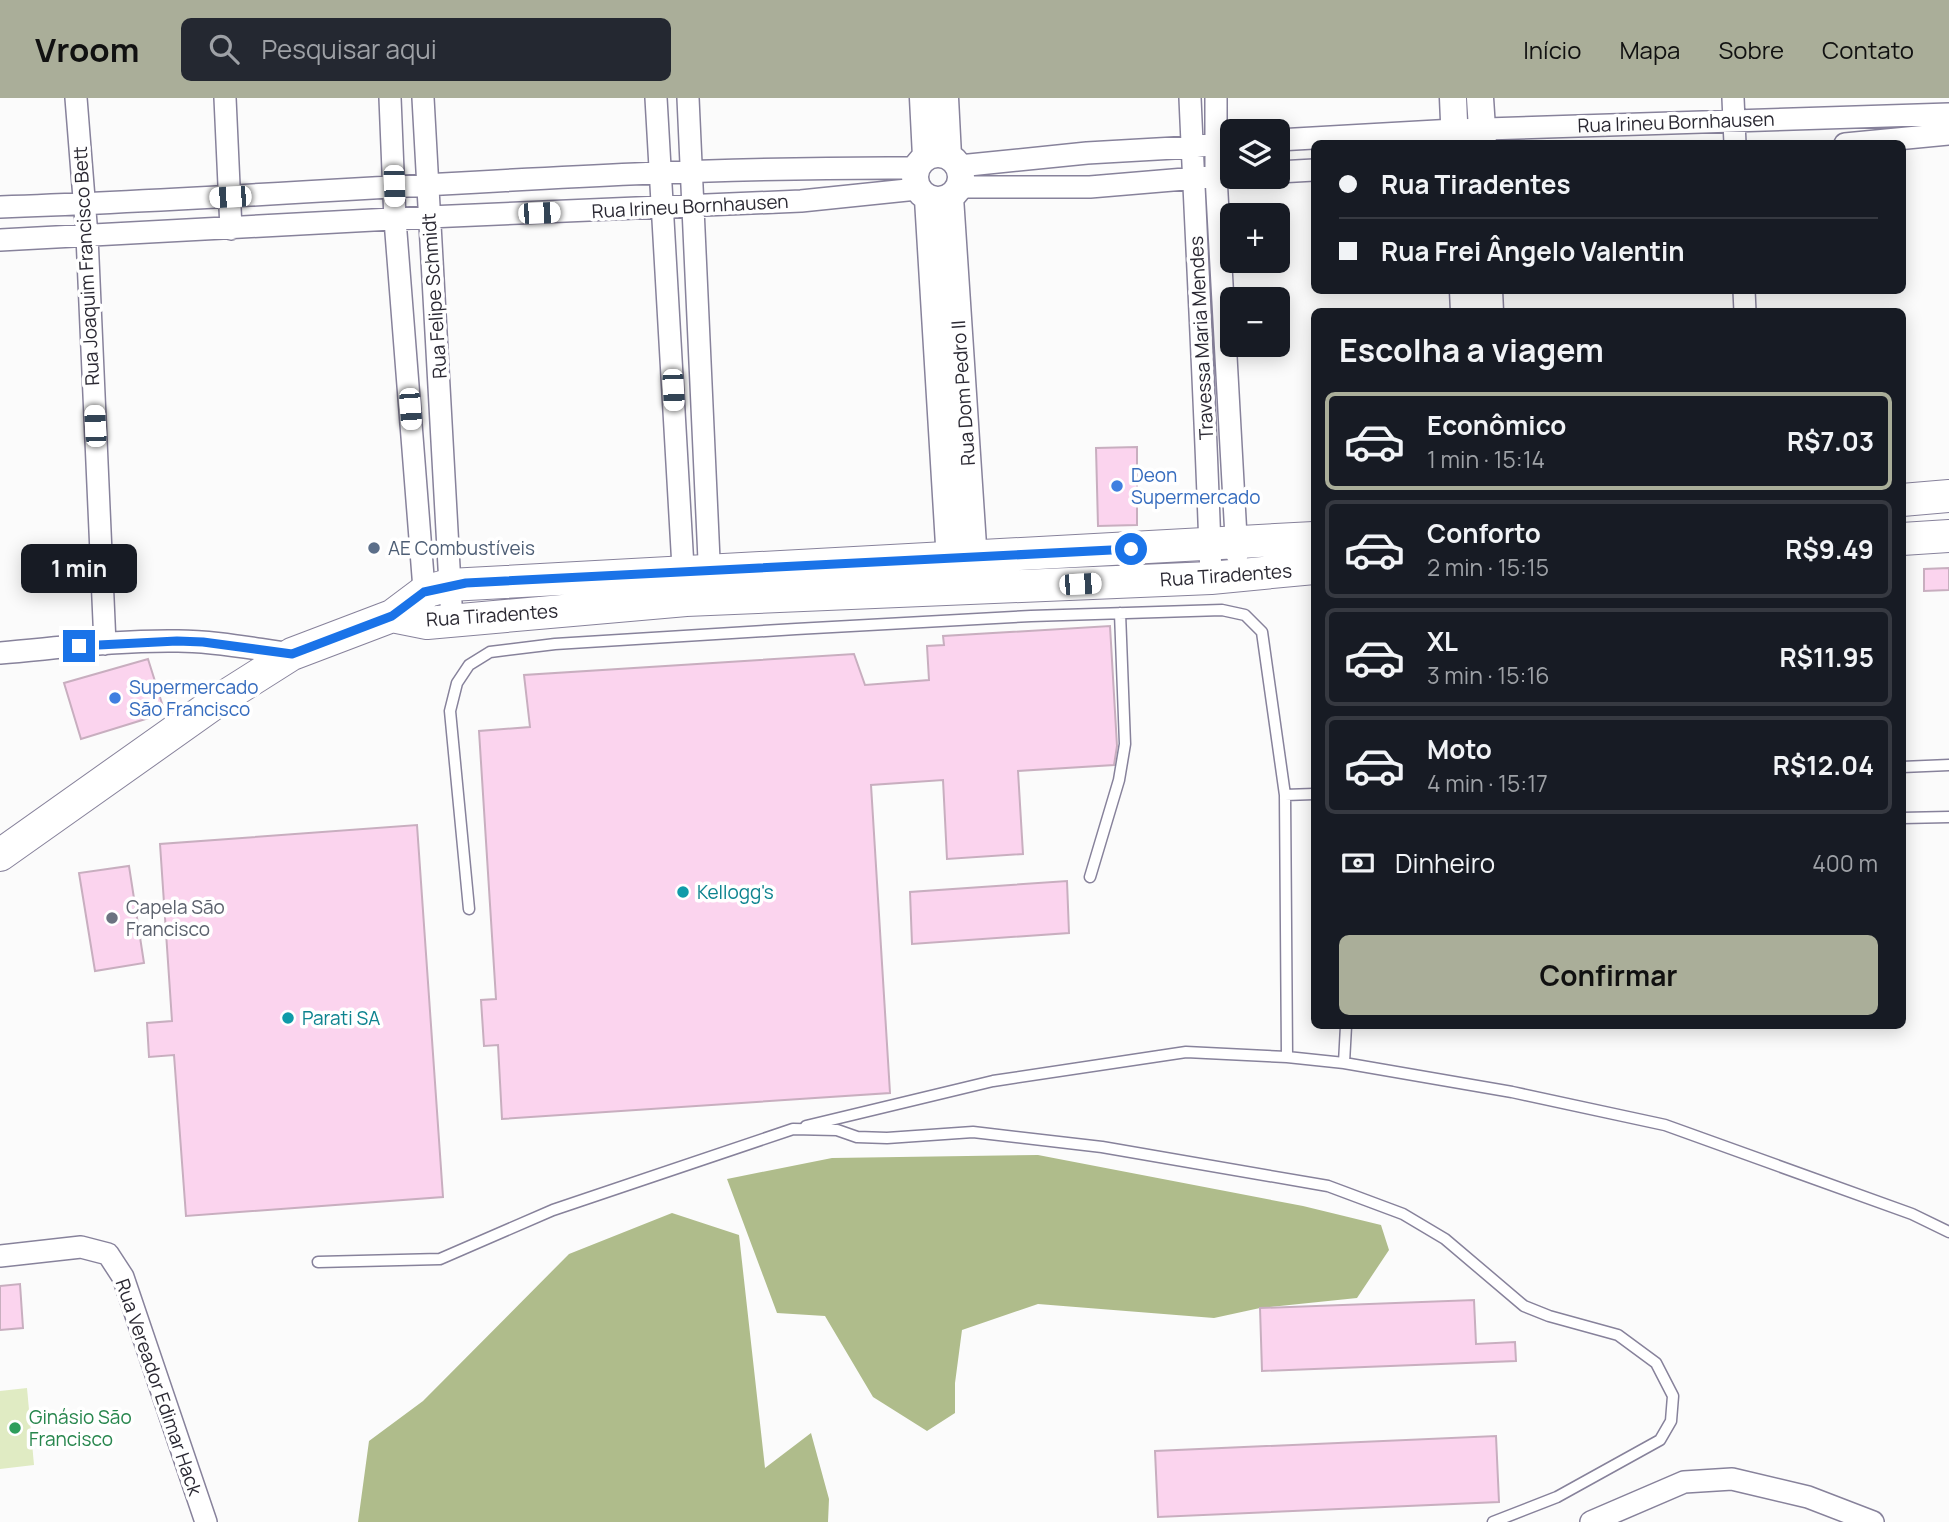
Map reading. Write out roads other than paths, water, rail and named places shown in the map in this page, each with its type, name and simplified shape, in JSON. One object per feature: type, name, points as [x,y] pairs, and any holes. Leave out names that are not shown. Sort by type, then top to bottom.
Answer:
[{"type":"main road","points":[[1926,498],[1928,537]]},
{"type":"main road","name":"Rua Tiradentes","points":[[392,616],[440,622],[697,586],[962,557],[1311,538]]},
{"type":"main road","name":"Rua Tiradentes","points":[[392,616],[437,589],[697,586],[963,589],[1224,576],[1311,568]]},
{"type":"main road","points":[[0,855],[216,702],[292,654],[392,616]]},
{"type":"street","name":"Rua Joaquim Francisco Bett","points":[[76,98],[87,236],[105,644]]},
{"type":"street","points":[[225,98],[231,229]]},
{"type":"street","name":"Rua Felipe Schmidt","points":[[390,98],[405,330],[440,622]]},
{"type":"street","name":"Rua Felipe Schmidt","points":[[423,98],[436,326],[437,589]]},
{"type":"street","points":[[656,98],[676,442],[697,586]]},
{"type":"street","points":[[688,98],[704,442],[697,586]]},
{"type":"street","name":"Rua Dom Pedro II","points":[[923,98],[938,178],[963,589]]},
{"type":"street","name":"Rua Dom Pedro II","points":[[938,178],[945,98]]},
{"type":"street","name":"Travessa Maria Mendes","points":[[1190,98],[1207,441],[1223,544]]},
{"type":"street","name":"Travessa Maria Mendes","points":[[1216,98],[1220,119]]},
{"type":"street","points":[[1453,98],[1454,136]]},
{"type":"street","points":[[1480,98],[1482,136]]},
{"type":"street","points":[[1733,98],[1735,140]]},
{"type":"street","name":"Rua Irineu Bornhausen","points":[[1290,140],[1590,134],[1734,120],[1949,114]]},
{"type":"street","points":[[1887,140],[1949,134]]},
{"type":"street","name":"Rua Irineu Bornhausen","points":[[0,240],[429,217],[801,201],[1087,153],[1220,144]]},
{"type":"street","points":[[1087,153],[1090,187]]},
{"type":"street","name":"Rua Irineu Bornhausen","points":[[0,207],[799,167],[1090,187],[1220,175]]},
{"type":"street","points":[[799,167],[801,201]]},
{"type":"street","points":[[1290,171],[1311,170]]},
{"type":"street","points":[[564,177],[566,212]]},
{"type":"street","name":"Travessa Maria Mendes","points":[[1224,189],[1231,436],[1223,544],[1224,576]]},
{"type":"street","points":[[405,330],[436,326]]},
{"type":"street","points":[[1207,441],[1231,436]]},
{"type":"street","points":[[676,442],[704,442]]},
{"type":"street","points":[[0,653],[105,644],[203,642],[292,654]]},
{"type":"street","name":"Rua Vereador Edimar Hack","points":[[0,1256],[81,1247],[108,1254],[123,1277],[206,1522]]},
{"type":"street","points":[[1591,1522],[1684,1482],[1732,1479],[1808,1497],[1873,1522]]},
{"type":"lane","points":[[469,909],[450,711],[457,683],[469,664],[490,652],[568,643],[1031,616],[1222,610],[1245,615],[1262,632],[1285,795],[1287,1057]]},
{"type":"lane","points":[[1090,877],[1119,780],[1125,744],[1120,613]]},
{"type":"lane","points":[[1906,767],[1949,765]]},
{"type":"lane","points":[[1285,795],[1311,794]]},
{"type":"lane","points":[[1906,818],[1949,817]]},
{"type":"lane","points":[[1343,1063],[1346,1029]]},
{"type":"lane","points":[[318,1262],[440,1259],[553,1210],[793,1129],[993,1081],[1186,1052],[1343,1063],[1512,1092],[1665,1125],[1912,1214],[1949,1232]]},
{"type":"lane","points":[[793,1129],[836,1130],[857,1137],[887,1138],[973,1132],[1102,1147],[1328,1186],[1403,1214],[1445,1239],[1524,1306],[1549,1316],[1618,1335],[1656,1363],[1673,1396],[1671,1422],[1660,1440],[1557,1497],[1493,1522]]},
{"type":"place","name":"Deon Supermercado","points":[[1117,486]]},
{"type":"place","name":"AE Combustíveis","points":[[374,548]]},
{"type":"place","name":"Supermercado São Francisco","points":[[115,698]]},
{"type":"place","name":"Kellogg's","points":[[683,892]]},
{"type":"place","name":"Capela São Francisco","points":[[112,918]]},
{"type":"place","name":"Parati SA","points":[[288,1018]]},
{"type":"place","name":"Ginásio São Francisco","points":[[15,1428]]}]
